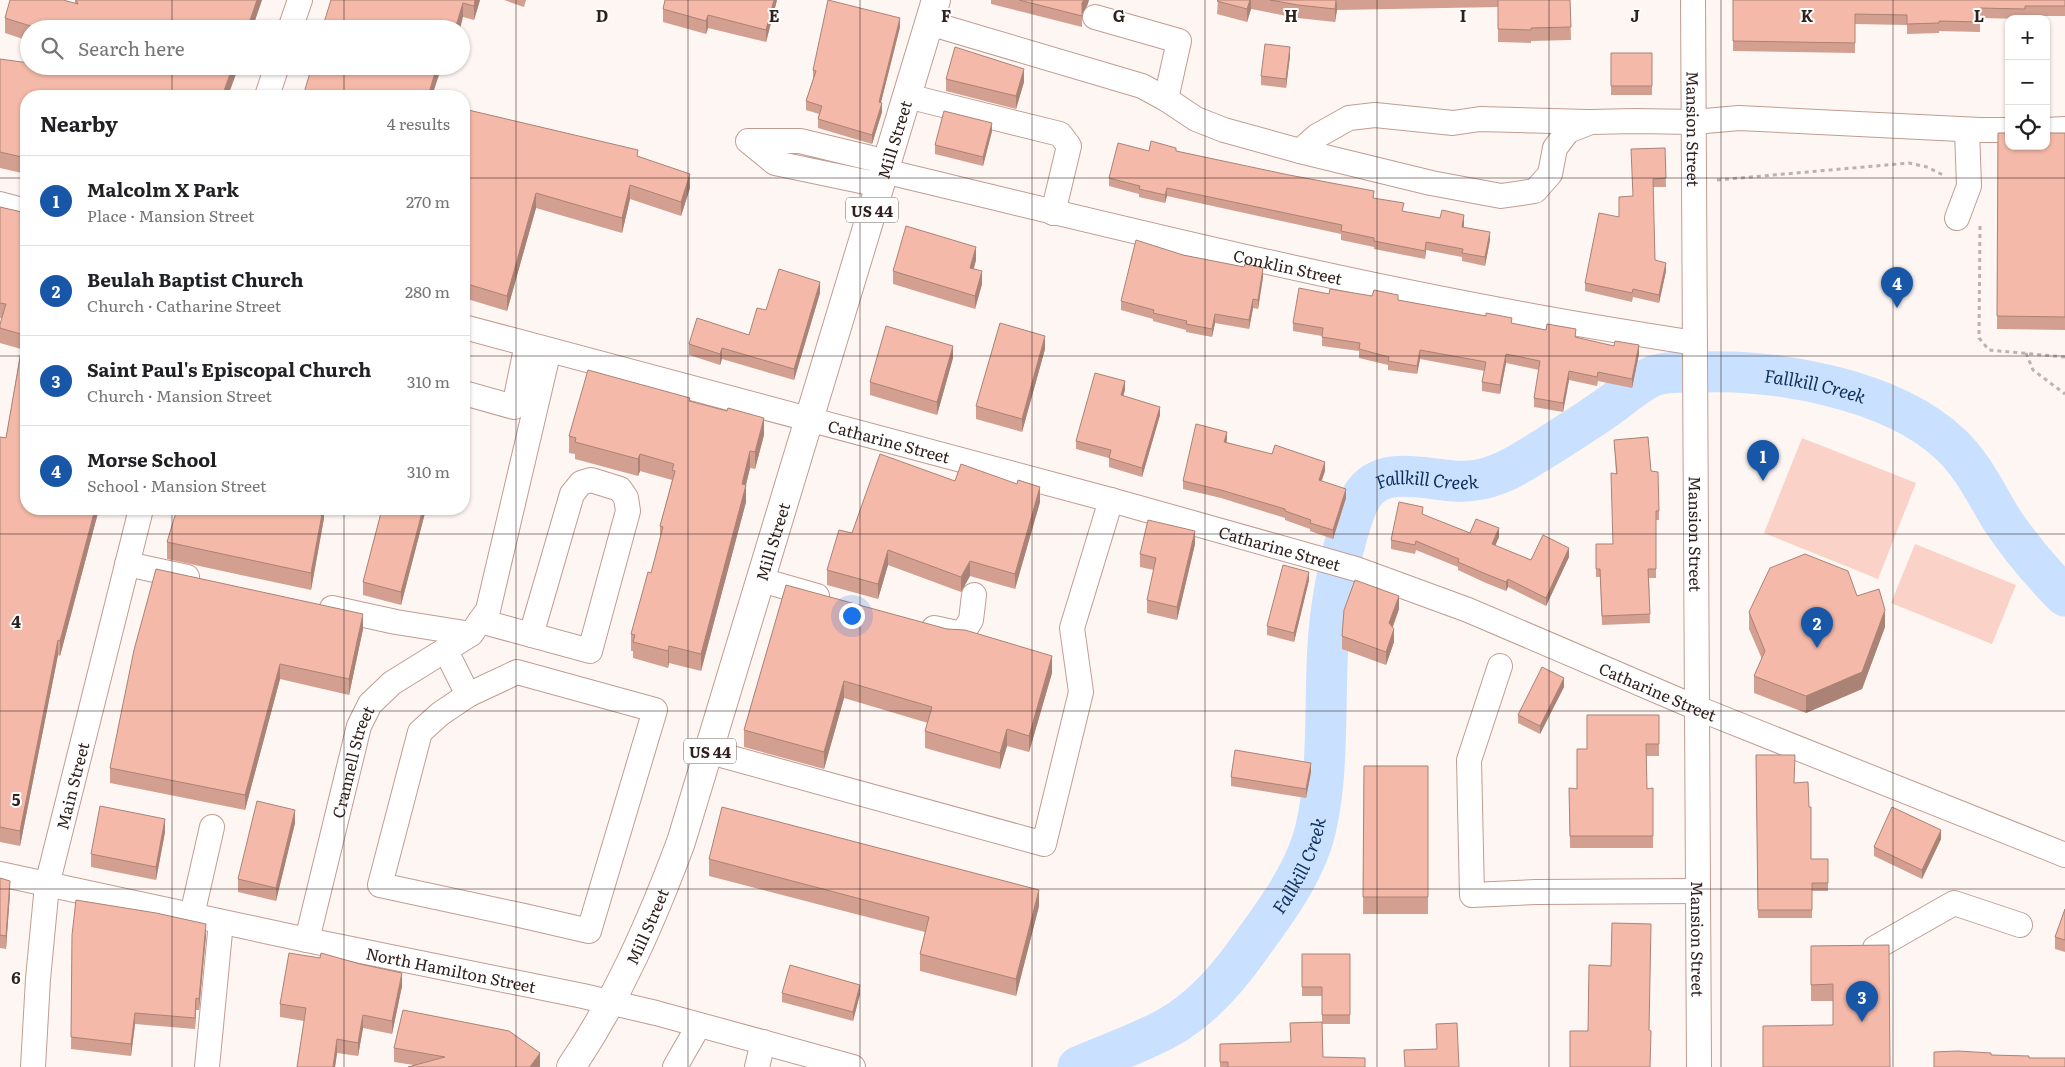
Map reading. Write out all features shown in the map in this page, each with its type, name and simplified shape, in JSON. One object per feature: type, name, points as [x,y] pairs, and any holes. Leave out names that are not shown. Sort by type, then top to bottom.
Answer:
[{"type":"highway","name":"Mill Street","points":[[571,1067],[610,1002],[650,919],[668,878],[687,825],[933,11]]},
{"type":"street","points":[[293,20],[300,0]]},
{"type":"street","name":"Mansion Street","points":[[1693,0],[1699,1067]]},
{"type":"street","points":[[933,11],[1142,86],[1196,119],[1224,130],[1431,183],[1501,196],[1535,191],[1550,174],[1554,148],[1568,131],[1592,122]]},
{"type":"street","points":[[1095,17],[1179,41],[1166,99]]},
{"type":"street","points":[[269,90],[275,75]]},
{"type":"street","points":[[907,96],[1060,134],[1069,146],[1053,213]]},
{"type":"street","points":[[1300,151],[1317,136],[1349,118],[1366,116],[1453,123],[1480,119],[1694,122],[1739,118],[1967,130],[2005,130]]},
{"type":"street","points":[[2050,130],[2065,129]]},
{"type":"street","points":[[1967,130],[1968,219]]},
{"type":"street","name":"Conklin Street","points":[[884,173],[1348,279],[1695,349]]},
{"type":"street","points":[[0,204],[20,209]]},
{"type":"street","name":"Catharine Street","points":[[470,329],[1111,500],[1356,569],[1468,610],[1697,708],[2065,856]]},
{"type":"street","points":[[470,395],[514,407],[538,347]]},
{"type":"street","points":[[475,628],[488,610],[538,347]]},
{"type":"street","points":[[310,603],[396,622],[475,628],[531,635],[590,651],[628,511],[626,498],[620,489],[591,480],[581,483],[572,494],[531,635]]},
{"type":"street","points":[[710,752],[1044,844],[1081,692],[1072,628],[1111,500]]},
{"type":"street","name":"Main Street","points":[[33,1067],[38,979],[47,885],[139,515]]},
{"type":"street","points":[[127,564],[205,581]]},
{"type":"street","points":[[761,580],[835,602]]},
{"type":"street","points":[[916,623],[962,634],[971,620],[974,595]]},
{"type":"street","name":"Crannell Street","points":[[306,940],[359,726],[370,704],[392,683],[446,651],[475,628]]},
{"type":"street","points":[[446,651],[468,695]]},
{"type":"street","points":[[1500,666],[1469,760],[1472,895],[1536,892],[1698,891]]},
{"type":"street","points":[[517,672],[655,710],[588,931],[380,885],[420,732],[440,714],[468,695],[517,672]]},
{"type":"street","points":[[192,915],[212,827]]},
{"type":"street","name":"North Hamilton Street","points":[[0,874],[306,940],[610,1002],[853,1067]]},
{"type":"street","points":[[1875,948],[1954,903],[2020,925]]},
{"type":"street","points":[[207,1067],[221,922]]},
{"type":"street","points":[[675,1067],[699,1025]]},
{"type":"street","points":[[757,1067],[763,1042]]},
{"type":"path","points":[[1694,182],[1909,163],[1927,168],[1969,186]]},
{"type":"path","points":[[1968,219],[1979,338],[1989,350],[2065,357]]},
{"type":"path","points":[[2026,353],[2033,370],[2065,394]]},
{"type":"shaded area","points":[[1802,438],[1916,483],[1878,579],[1764,533]]},
{"type":"shaded area","points":[[1915,544],[2016,585],[1992,644],[1891,603]]},
{"type":"building","points":[[10,0],[63,0],[78,4],[76,0],[257,0],[250,20],[20,20],[20,23],[5,18]]},
{"type":"building","points":[[331,0],[475,0],[474,6],[463,3],[458,20],[325,20]]},
{"type":"building","points":[[665,0],[774,0],[766,30],[708,15],[706,21],[663,9]]},
{"type":"building","points":[[828,0],[900,18],[879,102],[882,103],[872,135],[818,119],[822,106],[806,101],[816,71],[813,70]]},
{"type":"building","points":[[1019,0],[1084,0],[1082,3],[1082,16]]},
{"type":"building","points":[[1218,0],[1250,0],[1247,9]]},
{"type":"building","points":[[1270,0],[1336,0],[1335,9]]},
{"type":"building","points":[[1498,0],[1570,0],[1571,27],[1531,28],[1531,30],[1498,29]]},
{"type":"building","points":[[1733,0],[2065,0],[2065,6],[2025,6],[2025,9],[1980,8],[1980,22],[1939,21],[1939,23],[1907,24],[1907,15],[1855,14],[1855,43],[1733,41]]},
{"type":"building","points":[[1265,44],[1290,47],[1286,79],[1261,76]]},
{"type":"building","points":[[955,47],[1024,69],[1016,96],[946,79]]},
{"type":"building","points":[[1611,53],[1652,53],[1652,86],[1611,86]]},
{"type":"building","points":[[0,59],[20,62],[20,75],[230,75],[224,90],[20,90],[20,157],[0,152]]},
{"type":"building","points":[[309,75],[434,75],[430,90],[305,90]]},
{"type":"building","points":[[470,110],[638,150],[637,156],[690,174],[681,202],[630,185],[622,218],[536,193],[507,296],[470,285]]},
{"type":"building","points":[[944,111],[992,123],[983,157],[935,145]]},
{"type":"building","points":[[1998,133],[2005,133],[2005,150],[2050,150],[2050,133],[2065,133],[2065,317],[1997,316]]},
{"type":"building","points":[[1151,141],[1176,148],[1176,151],[1374,191],[1373,198],[1404,203],[1402,211],[1440,218],[1442,210],[1464,215],[1462,227],[1490,232],[1485,257],[1462,253],[1463,249],[1426,242],[1425,251],[1374,241],[1374,238],[1341,231],[1342,225],[1167,188],[1165,195],[1139,189],[1140,186],[1109,178],[1118,143],[1149,151]]},
{"type":"building","points":[[1665,148],[1666,178],[1653,179],[1655,260],[1666,263],[1659,295],[1633,289],[1632,293],[1585,283],[1599,213],[1619,217],[1619,197],[1633,196],[1631,149]]},
{"type":"building","points":[[0,207],[20,212],[20,334],[0,328],[6,304],[0,303]]},
{"type":"building","points":[[906,226],[976,247],[970,268],[982,271],[975,296],[893,271]]},
{"type":"building","points":[[1136,240],[1183,255],[1244,267],[1245,264],[1263,268],[1258,300],[1253,299],[1249,320],[1215,314],[1212,329],[1186,324],[1187,321],[1153,313],[1154,310],[1121,301]]},
{"type":"building","points":[[779,269],[820,282],[794,369],[722,348],[720,354],[689,344],[697,318],[749,335],[757,308],[766,310]]},
{"type":"building","points":[[1299,288],[1329,294],[1330,289],[1372,296],[1374,290],[1398,295],[1398,300],[1486,316],[1486,313],[1512,318],[1511,323],[1546,330],[1547,324],[1576,329],[1575,337],[1614,346],[1615,341],[1639,345],[1632,379],[1598,372],[1597,377],[1569,371],[1563,403],[1534,398],[1540,361],[1506,354],[1500,385],[1482,382],[1486,362],[1420,350],[1417,366],[1388,361],[1389,357],[1359,349],[1360,343],[1322,337],[1323,328],[1293,323]]},
{"type":"building","points":[[1000,323],[1045,336],[1022,419],[976,406]]},
{"type":"building","points":[[886,326],[953,346],[937,402],[870,382]]},
{"type":"building","points":[[20,358],[20,515],[93,515],[60,641],[58,640],[20,831],[0,827],[0,437],[6,438]]},
{"type":"building","points":[[588,370],[690,398],[689,401],[727,411],[728,408],[764,418],[755,452],[750,451],[742,484],[746,485],[701,654],[669,646],[668,651],[633,642],[635,635],[631,634],[648,572],[651,573],[663,527],[660,526],[675,471],[672,470],[674,464],[640,454],[638,459],[575,442],[576,438],[569,436]]},
{"type":"building","points":[[1095,373],[1125,381],[1121,395],[1160,407],[1142,468],[1109,458],[1111,450],[1076,441]]},
{"type":"building","points":[[1196,424],[1227,432],[1224,442],[1272,454],[1275,445],[1325,462],[1319,480],[1346,489],[1333,530],[1310,523],[1311,520],[1285,511],[1285,509],[1183,481]]},
{"type":"building","points":[[1648,437],[1651,471],[1658,472],[1659,511],[1656,511],[1656,569],[1648,569],[1650,614],[1602,616],[1600,569],[1596,569],[1596,544],[1613,544],[1611,473],[1617,474],[1614,440]]},
{"type":"building","points":[[880,454],[955,481],[961,464],[1017,484],[1018,480],[1040,487],[1015,574],[970,561],[961,577],[888,550],[878,584],[827,570],[839,530],[852,533]]},
{"type":"building","points":[[1399,502],[1423,507],[1422,514],[1470,533],[1476,519],[1499,528],[1492,544],[1531,560],[1543,535],[1569,548],[1546,598],[1508,579],[1506,582],[1458,562],[1459,559],[1416,541],[1415,545],[1391,540]]},
{"type":"building","points":[[175,515],[322,515],[311,573],[167,542]]},
{"type":"building","points":[[380,515],[421,515],[401,592],[363,582]]},
{"type":"building","points":[[1148,520],[1195,531],[1177,607],[1147,600],[1156,558],[1140,554]]},
{"type":"building","points":[[1805,554],[1848,571],[1857,596],[1879,589],[1885,610],[1862,672],[1806,696],[1754,676],[1765,651],[1749,612],[1770,568]]},
{"type":"building","points":[[1283,565],[1309,572],[1294,633],[1267,626]]},
{"type":"building","points":[[156,569],[363,614],[349,679],[280,664],[245,795],[110,768],[134,650]]},
{"type":"building","points":[[1355,580],[1399,596],[1389,623],[1394,629],[1386,652],[1342,636],[1344,610]]},
{"type":"building","points":[[786,585],[947,629],[965,630],[1052,656],[1029,736],[1007,729],[1000,753],[925,731],[932,707],[844,681],[824,752],[744,730]]},
{"type":"building","points":[[1542,667],[1564,678],[1540,726],[1518,715]]},
{"type":"building","points":[[1587,715],[1659,715],[1659,744],[1646,744],[1647,789],[1653,788],[1653,836],[1570,836],[1569,788],[1577,789],[1577,749],[1587,749]]},
{"type":"building","points":[[1235,750],[1311,763],[1306,789],[1231,777]]},
{"type":"building","points":[[1756,755],[1795,755],[1794,783],[1808,782],[1809,807],[1811,807],[1811,859],[1828,859],[1828,883],[1812,883],[1812,910],[1758,910]]},
{"type":"building","points":[[1364,766],[1428,766],[1428,897],[1363,897]]},
{"type":"building","points":[[257,801],[295,810],[276,888],[238,879]]},
{"type":"building","points":[[100,806],[165,819],[156,867],[91,854]]},
{"type":"building","points":[[722,807],[1039,890],[1016,979],[920,954],[929,917],[709,859]]},
{"type":"building","points":[[1892,807],[1941,830],[1922,870],[1874,847]]},
{"type":"building","points":[[0,878],[10,881],[6,936],[0,935]]},
{"type":"building","points":[[76,900],[156,913],[206,924],[199,999],[196,998],[195,1018],[135,1013],[131,1044],[71,1037],[72,935]]},
{"type":"building","points":[[2065,909],[2065,940],[2055,937]]},
{"type":"building","points":[[1612,923],[1651,924],[1650,1067],[1570,1067],[1570,1031],[1588,1031],[1589,965],[1611,966]]},
{"type":"building","points":[[1889,945],[1890,1067],[1763,1067],[1763,1026],[1833,1025],[1833,984],[1811,985],[1811,946]]},
{"type":"building","points":[[289,953],[320,958],[321,953],[402,973],[392,1021],[363,1015],[358,1043],[337,1039],[333,1067],[297,1067],[306,1008],[280,1004]]},
{"type":"building","points":[[1302,954],[1350,954],[1350,1015],[1322,1015],[1322,987],[1302,987]]},
{"type":"building","points":[[790,965],[860,985],[853,1012],[782,993]]},
{"type":"building","points":[[403,1010],[509,1031],[540,1053],[530,1067],[408,1067],[445,1057],[394,1048]]},
{"type":"building","points":[[1322,1022],[1323,1057],[1365,1058],[1365,1067],[1228,1067],[1228,1062],[1220,1062],[1220,1044],[1291,1042],[1290,1023]]},
{"type":"building","points":[[1457,1023],[1459,1067],[1405,1067],[1404,1050],[1437,1049],[1436,1024]]},
{"type":"building","points":[[1934,1052],[1991,1053],[1991,1055],[2029,1056],[2029,1058],[2065,1058],[2065,1067],[1934,1067]]},
{"type":"waterway","name":"Fallkill Creek","points":[[1078,1067],[1158,1033],[1181,1020],[1203,1002],[1224,981],[1242,958],[1293,884],[1312,842],[1321,801],[1325,756],[1328,650],[1339,566],[1357,505],[1370,486],[1380,480],[1404,476],[1465,481],[1493,476],[1528,459],[1593,417],[1641,382],[1658,374],[1730,372],[1797,379],[1832,386],[1865,396],[1897,409],[1926,425],[1950,444],[1966,461],[2016,540],[2065,596]]},
{"type":"place","name":"Morse School","points":[[1897,308]]},
{"type":"place","name":"Malcolm X Park","points":[[1763,481]]},
{"type":"place","name":"Beulah Baptist Church","points":[[1817,648]]},
{"type":"place","name":"Saint Paul's Episcopal Church","points":[[1862,1022]]}]
